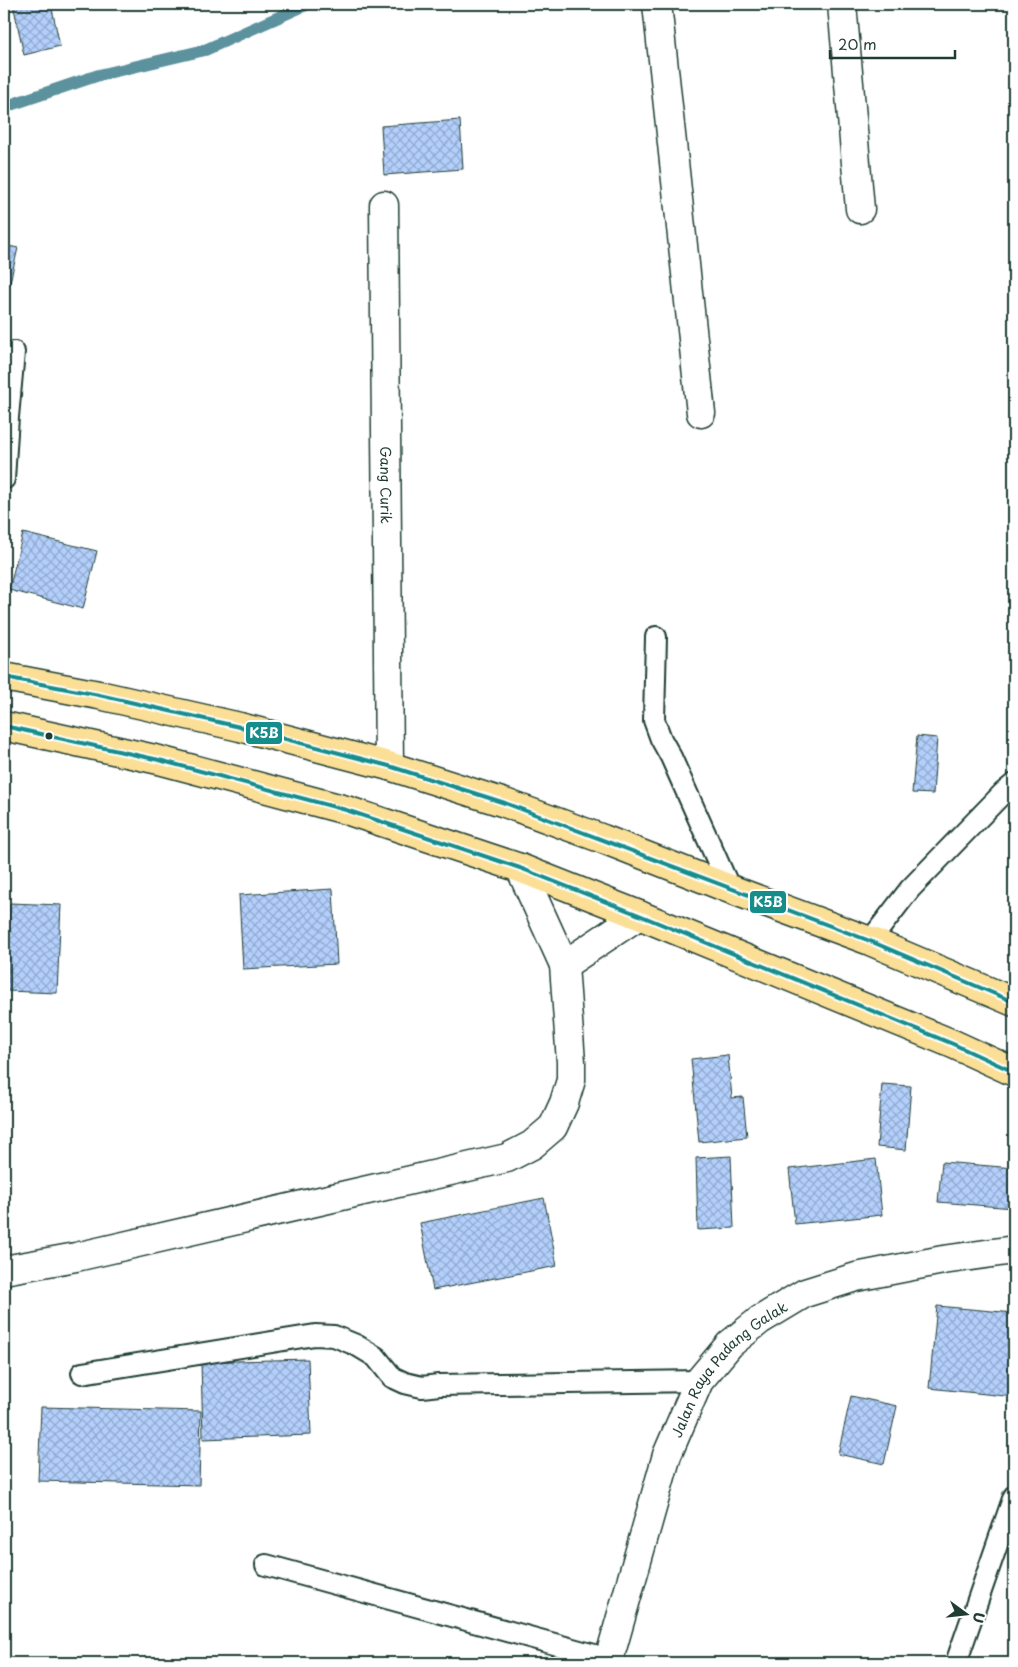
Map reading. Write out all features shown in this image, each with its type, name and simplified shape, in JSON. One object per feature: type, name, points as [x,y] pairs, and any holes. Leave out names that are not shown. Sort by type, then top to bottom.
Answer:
[{"type":"highway","points":[[4,676],[240,727],[389,766],[505,803],[870,941],[1014,1002]]},
{"type":"highway","points":[[4,726],[159,760],[346,810],[520,868],[639,914],[953,1044],[1014,1072]]},
{"type":"street","points":[[657,4],[701,413]]},
{"type":"street","points":[[842,4],[860,209]]},
{"type":"street","name":"Gang Curik","points":[[384,205],[389,766]]},
{"type":"street","points":[[4,1270],[76,1257],[507,1158],[532,1145],[553,1127],[564,1103],[571,1080],[571,1062],[564,965],[520,868]]},
{"type":"street","points":[[564,965],[639,914]]},
{"type":"street","name":"Jalan Raya Padang Galak","points":[[609,1661],[667,1455],[699,1381],[730,1344],[760,1320],[806,1293],[866,1276],[943,1260],[1014,1250]]},
{"type":"lane","points":[[4,478],[14,352]]},
{"type":"lane","points":[[656,637],[654,720],[730,889]]},
{"type":"lane","points":[[870,941],[910,889],[1014,784]]},
{"type":"lane","points":[[82,1373],[315,1335],[334,1336],[356,1345],[376,1358],[392,1377],[405,1383],[422,1387],[439,1385],[699,1381]]},
{"type":"lane","points":[[956,1663],[1014,1496]]},
{"type":"lane","points":[[266,1565],[609,1661]]},
{"type":"building","points":[[13,4],[51,4],[60,46],[24,55]]},
{"type":"building","points":[[460,120],[463,169],[384,175],[381,126]]},
{"type":"building","points":[[4,245],[18,248],[4,308]]},
{"type":"building","points":[[23,533],[97,551],[83,609],[9,590]]},
{"type":"building","points":[[917,736],[937,738],[933,794],[912,793]]},
{"type":"building","points":[[333,889],[337,964],[243,969],[239,895]]},
{"type":"building","points":[[10,903],[61,905],[57,993],[7,991]]},
{"type":"building","points":[[728,1055],[732,1098],[743,1097],[747,1137],[699,1142],[691,1059]]},
{"type":"building","points":[[882,1084],[911,1086],[906,1150],[877,1147]]},
{"type":"building","points":[[731,1156],[734,1228],[698,1230],[696,1158]]},
{"type":"building","points":[[876,1159],[882,1215],[795,1224],[789,1169]]},
{"type":"building","points":[[942,1162],[1014,1168],[1014,1208],[938,1202]]},
{"type":"building","points":[[544,1198],[557,1266],[433,1290],[420,1223]]},
{"type":"building","points":[[937,1306],[1014,1313],[1014,1397],[929,1388]]},
{"type":"building","points":[[308,1359],[311,1435],[203,1439],[201,1362]]},
{"type":"building","points":[[851,1396],[897,1406],[884,1464],[838,1454]]},
{"type":"building","points":[[41,1407],[201,1411],[199,1485],[38,1481]]},
{"type":"waterway","points":[[4,107],[99,75],[205,50],[308,4]]},
{"type":"transit line","name":"K5B","points":[[4,677],[99,695],[240,727],[389,766],[505,803],[870,941],[1014,1002]]},
{"type":"transit line","name":"K5B","points":[[4,726],[159,760],[346,810],[520,868],[953,1044],[1014,1072]]}]
